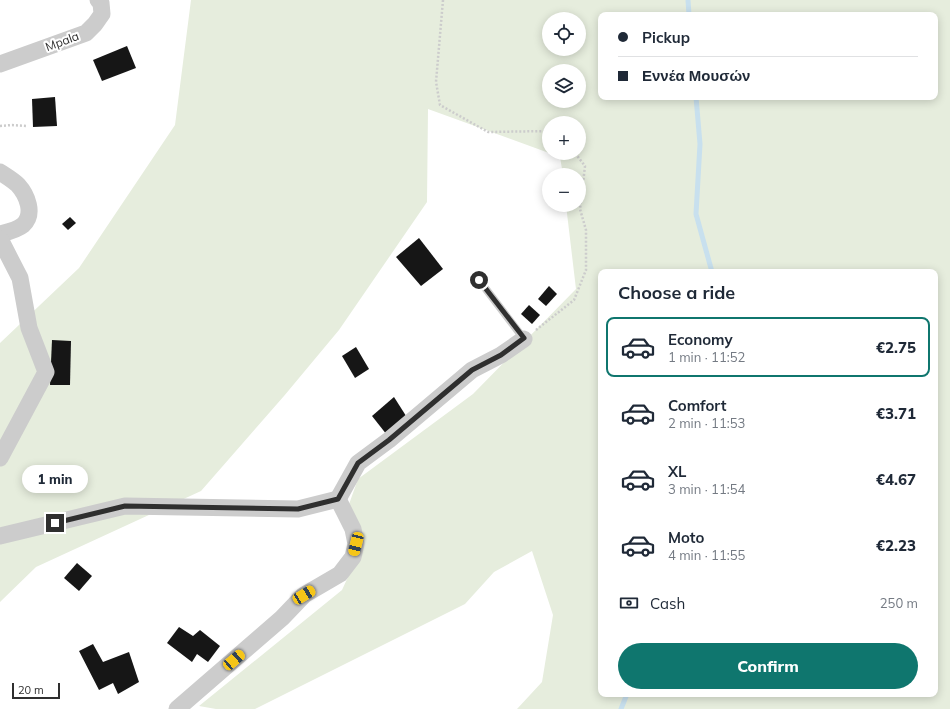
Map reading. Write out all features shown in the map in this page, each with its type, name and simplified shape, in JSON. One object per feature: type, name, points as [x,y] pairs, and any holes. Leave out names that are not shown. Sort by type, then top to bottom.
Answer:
[{"type":"street","name":"Mpala","points":[[0,64],[86,32],[95,24],[102,14],[101,3],[98,0]]},
{"type":"street","points":[[0,172],[18,185],[28,202],[29,214],[24,224],[11,232],[0,234]]},
{"type":"street","points":[[0,239],[20,278],[29,328],[46,372],[0,458]]},
{"type":"street","points":[[0,536],[125,506],[298,509],[338,499],[358,463],[389,440],[472,370],[501,355],[524,338]]},
{"type":"street","points":[[177,709],[282,618],[304,595],[340,574],[345,568],[353,557],[356,544],[353,529],[338,499]]},
{"type":"lane","points":[[479,280],[524,338]]},
{"type":"path","points":[[443,0],[436,82],[440,105],[488,132],[542,131]]},
{"type":"path","points":[[0,126],[26,126]]},
{"type":"path","points":[[524,338],[574,300],[586,270],[586,230],[580,209],[585,166],[581,160]]},
{"type":"green space","points":[[191,0],[950,0],[950,709],[517,709],[542,682],[553,615],[532,551],[494,572],[465,604],[255,709],[216,709],[199,706],[342,590],[364,542],[348,507],[358,479],[473,394],[576,289],[567,212],[586,212],[586,168],[562,168],[560,160],[586,160],[586,116],[542,116],[542,150],[428,109],[427,202],[339,330],[284,396],[201,491],[36,567],[0,602],[0,343],[79,268],[175,125]]},
{"type":"building","points":[[127,46],[136,68],[102,81],[93,60]]},
{"type":"building","points":[[55,97],[57,126],[33,127],[32,99]]},
{"type":"building","points":[[70,217],[76,223],[68,230],[62,224]]},
{"type":"building","points":[[419,238],[443,269],[421,286],[396,257]]},
{"type":"building","points":[[549,286],[557,294],[546,306],[538,299]]},
{"type":"building","points":[[529,305],[540,315],[532,324],[521,314]]},
{"type":"building","points":[[52,340],[71,341],[70,385],[50,385]]},
{"type":"building","points":[[356,347],[369,369],[355,378],[342,356]]},
{"type":"building","points":[[394,397],[408,419],[387,435],[372,416]]},
{"type":"building","points":[[77,563],[92,576],[79,591],[64,578]]},
{"type":"building","points":[[179,627],[193,636],[200,630],[220,646],[208,662],[197,654],[192,662],[167,643]]},
{"type":"building","points":[[93,644],[103,662],[129,652],[139,682],[118,694],[113,683],[99,690],[79,651]]},
{"type":"waterway","points":[[688,0],[689,12]]},
{"type":"waterway","points":[[696,100],[700,144],[696,214],[711,269]]},
{"type":"waterway","points":[[621,709],[626,697]]},
{"type":"route","points":[[55,523],[125,506],[298,509],[338,499],[358,463],[389,440],[472,370],[501,355],[524,338],[479,280]]}]
